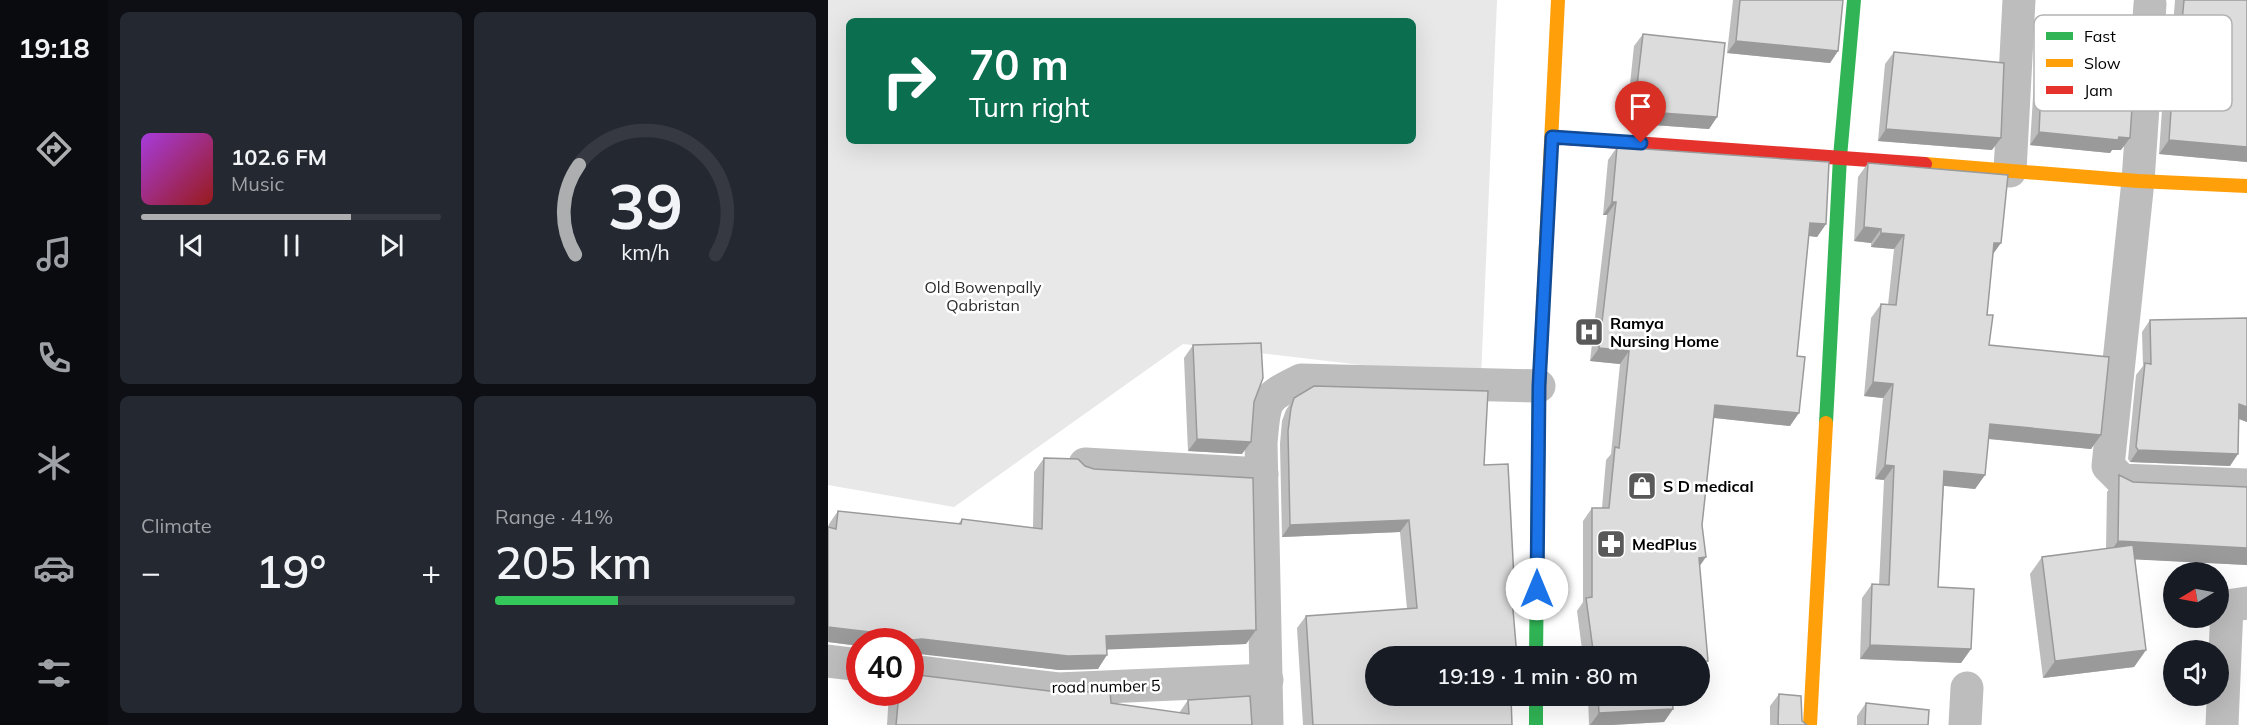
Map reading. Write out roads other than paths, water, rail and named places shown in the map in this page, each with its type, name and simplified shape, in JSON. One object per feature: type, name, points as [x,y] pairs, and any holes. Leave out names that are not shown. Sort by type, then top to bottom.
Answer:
[{"type":"street","points":[[1536,646],[1539,386],[1558,0]]},
{"type":"street","points":[[1810,725],[1840,157],[1854,0]]},
{"type":"street","points":[[2010,171],[2019,0]]},
{"type":"street","points":[[2149,15],[2150,4]]},
{"type":"street","points":[[2143,111],[2138,181],[2108,466],[2122,480],[2247,485]]},
{"type":"street","points":[[1552,137],[2138,181],[2247,186]]},
{"type":"street","points":[[1267,725],[1261,443],[1263,416],[1268,400],[1275,393],[1301,380],[1539,386]]},
{"type":"street","points":[[1085,464],[1262,474]]},
{"type":"street","points":[[2222,725],[2227,606],[2247,603]]},
{"type":"street","points":[[828,661],[846,663]]},
{"type":"street","name":"road number 5","points":[[924,673],[1058,689],[1267,680]]},
{"type":"street","points":[[1965,725],[1967,688]]},
{"type":"street","points":[[1536,706],[1536,725]]},
{"type":"place","name":"Ramya Nursing Home","points":[[1589,332]]},
{"type":"place","name":"S D medical","points":[[1642,486]]},
{"type":"place","name":"MedPlus","points":[[1611,544]]},
{"type":"park label","name":"Old Bowenpally Qabristan","points":[[983,296]]}]
